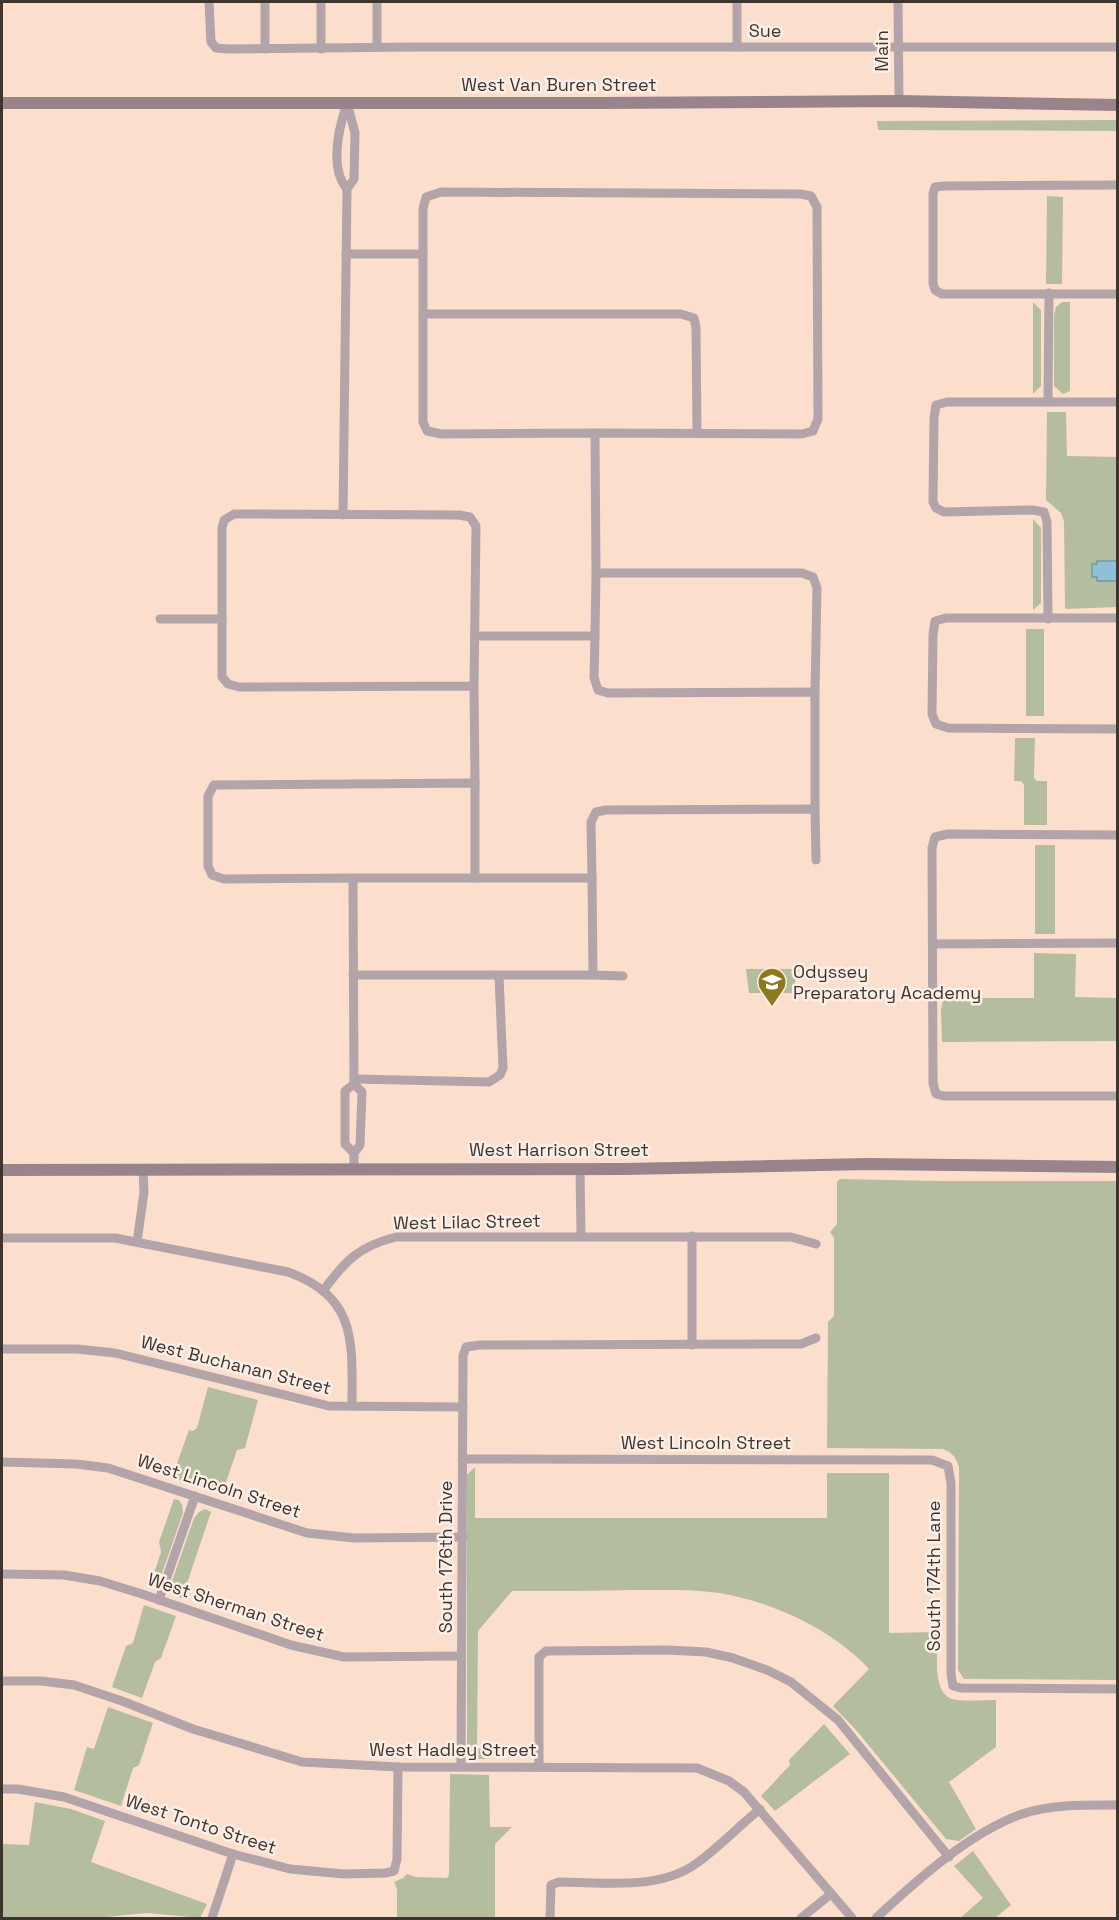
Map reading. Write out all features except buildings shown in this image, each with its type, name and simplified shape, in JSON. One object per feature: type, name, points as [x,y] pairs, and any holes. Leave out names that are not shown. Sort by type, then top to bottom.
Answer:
[{"type":"street","name":"Sue","points":[[209,2],[209,29],[211,42],[216,48],[1118,48]]},
{"type":"street","points":[[265,2],[266,49]]},
{"type":"street","points":[[321,2],[321,49]]},
{"type":"street","points":[[377,2],[377,47]]},
{"type":"street","points":[[737,2],[737,47]]},
{"type":"street","name":"Main","points":[[898,2],[899,101]]},
{"type":"street","name":"West Van Buren Street","points":[[2,103],[899,101],[1118,105]]},
{"type":"street","points":[[346,103],[338,131],[339,180],[347,189]]},
{"type":"street","points":[[343,515],[347,189],[354,179],[354,133],[346,103]]},
{"type":"street","points":[[1118,185],[935,187],[933,194],[933,282],[935,290],[942,294],[1118,294]]},
{"type":"street","points":[[441,192],[811,196],[817,207],[818,419],[813,430],[801,434],[441,434],[427,431],[423,422],[423,314],[423,208],[426,196],[441,192]]},
{"type":"street","points":[[346,254],[423,254]]},
{"type":"street","points":[[1048,402],[1049,293]]},
{"type":"street","points":[[423,314],[681,314],[694,318],[697,433]]},
{"type":"street","points":[[1048,619],[1047,522],[1044,512],[1032,510],[944,512],[936,508],[933,502],[936,405],[947,402],[1118,402]]},
{"type":"street","points":[[595,433],[594,677],[598,690],[608,693],[815,692]]},
{"type":"street","points":[[474,686],[238,687],[228,684],[222,677],[222,528],[224,520],[234,514],[459,515],[470,517],[476,526],[475,878]]},
{"type":"street","points":[[596,573],[802,573],[813,577],[817,588],[816,860]]},
{"type":"street","points":[[1118,618],[946,618],[935,621],[932,714],[936,724],[948,728],[1118,729]]},
{"type":"street","points":[[160,619],[222,619]]},
{"type":"street","points":[[475,636],[595,636]]},
{"type":"street","points":[[475,783],[230,783],[214,785],[208,796],[208,866],[212,875],[224,879],[592,878]]},
{"type":"street","points":[[592,975],[591,822],[596,813],[606,810],[815,809]]},
{"type":"street","points":[[1118,835],[948,834],[935,837],[932,848],[933,1083],[936,1094],[944,1096],[1118,1096]]},
{"type":"street","points":[[353,878],[354,1082],[362,1092],[360,1145],[354,1153],[354,1169]]},
{"type":"street","points":[[933,944],[1118,943]]},
{"type":"street","points":[[353,975],[623,976]]},
{"type":"street","points":[[354,1153],[345,1144],[345,1091],[354,1082],[489,1082],[500,1075],[503,1068],[499,976]]},
{"type":"street","name":"West Harrison Street","points":[[2,1170],[580,1169],[867,1164],[1118,1167]]},
{"type":"street","points":[[580,1169],[580,1236]]},
{"type":"street","points":[[137,1242],[144,1192],[143,1170]]},
{"type":"street","points":[[692,1236],[692,1345],[801,1344],[816,1338]]},
{"type":"street","name":"West Lilac Street","points":[[323,1290],[341,1267],[357,1252],[376,1242],[396,1237],[791,1236],[816,1244]]},
{"type":"street","points":[[2,1238],[115,1238],[288,1272],[304,1278],[323,1290],[342,1312],[351,1338],[352,1406]]},
{"type":"street","name":"South 176th Drive","points":[[461,1767],[463,1356],[466,1347],[480,1345],[692,1345]]},
{"type":"street","name":"West Buchanan Street","points":[[2,1349],[115,1353],[329,1406],[463,1407]]},
{"type":"street","name":"West Lincoln Street","points":[[462,1458],[932,1460],[948,1466]]},
{"type":"street","name":"West Lincoln Street","points":[[2,1462],[76,1464],[108,1468],[307,1533],[354,1538],[463,1537]]},
{"type":"street","name":"South 174th Lane","points":[[948,1466],[951,1483],[952,1686],[961,1688],[1118,1689]]},
{"type":"street","points":[[159,1599],[195,1496]]},
{"type":"street","name":"West Sherman Street","points":[[2,1574],[64,1575],[100,1581],[291,1645],[344,1657],[462,1656]]},
{"type":"street","points":[[539,1767],[539,1657],[546,1651],[706,1652],[733,1658],[767,1670],[790,1682],[838,1720],[949,1857]]},
{"type":"street","name":"West Hadley Street","points":[[2,1681],[41,1681],[74,1685],[193,1729],[302,1762],[398,1767],[697,1768],[729,1781],[744,1792],[852,1918]]},
{"type":"street","name":"West Tonto Street","points":[[2,1789],[18,1789],[64,1797],[233,1854],[290,1869],[344,1874],[386,1873],[394,1871],[397,1859],[398,1767]]},
{"type":"street","points":[[876,1918],[980,1834],[1023,1814],[1066,1805],[1118,1805]]},
{"type":"street","points":[[550,1918],[551,1885],[559,1882],[652,1881],[676,1874],[697,1864],[760,1809]]},
{"type":"street","points":[[212,1918],[233,1854]]},
{"type":"street","points":[[801,1918],[831,1894]]},
{"type":"green space","points":[[1117,120],[1117,131],[878,130],[877,121]]},
{"type":"green space","points":[[1047,196],[1063,197],[1062,284],[1046,284]]},
{"type":"green space","points":[[1033,302],[1041,310],[1041,386],[1033,394]]},
{"type":"green space","points":[[1062,302],[1070,302],[1070,391],[1063,394],[1054,386],[1054,315],[1056,307]]},
{"type":"green space","points":[[1047,412],[1066,412],[1067,456],[1117,457],[1117,607],[1066,609],[1065,607],[1064,522],[1061,513],[1046,500]]},
{"type":"green space","points":[[1033,519],[1041,528],[1041,603],[1033,610]]},
{"type":"green space","points":[[1026,629],[1044,629],[1044,716],[1026,716]]},
{"type":"green space","points":[[1015,738],[1035,738],[1034,778],[1037,781],[1047,781],[1047,825],[1024,825],[1024,785],[1021,781],[1014,781]]},
{"type":"green space","points":[[1035,845],[1055,845],[1055,934],[1035,934]]},
{"type":"green space","points":[[1034,953],[1076,954],[1075,997],[1117,998],[1117,1041],[942,1042],[943,998],[1034,998]]},
{"type":"green space","points":[[746,969],[799,969],[795,982],[795,993],[749,993]]},
{"type":"green space","points":[[840,1179],[1117,1181],[1117,1680],[964,1679],[958,1670],[959,1467],[955,1458],[943,1449],[827,1448],[828,1322],[834,1316],[834,1238],[830,1232],[837,1224],[837,1182]]},
{"type":"green space","points":[[208,1387],[258,1400],[245,1448],[237,1450],[222,1494],[172,1477],[189,1430],[193,1431],[197,1428]]},
{"type":"green space","points":[[475,1467],[475,1518],[827,1518],[827,1473],[889,1473],[889,1633],[938,1632],[938,1679],[945,1695],[956,1700],[996,1700],[996,1747],[949,1782],[976,1829],[959,1841],[946,1839],[856,1730],[833,1706],[869,1669],[854,1655],[820,1630],[800,1619],[760,1603],[719,1593],[667,1590],[512,1591],[478,1631],[477,1748],[489,1751],[489,1759],[476,1759],[467,1749],[467,1475]]},
{"type":"green space","points":[[174,1499],[179,1500],[183,1513],[159,1582],[150,1586],[161,1552],[159,1542]]},
{"type":"green space","points":[[205,1509],[211,1512],[182,1598],[175,1596],[170,1587],[194,1518]]},
{"type":"green space","points":[[144,1605],[176,1616],[161,1658],[155,1662],[142,1698],[112,1687],[126,1646],[133,1643]]},
{"type":"green space","points":[[108,1707],[153,1723],[139,1765],[133,1768],[121,1806],[74,1790],[87,1747],[94,1749]]},
{"type":"green space","points":[[824,1724],[850,1754],[775,1811],[761,1796],[790,1765],[789,1760]]},
{"type":"green space","points":[[450,1774],[489,1775],[490,1827],[512,1827],[495,1844],[495,1918],[397,1918],[397,1889],[394,1882],[407,1874],[416,1877],[447,1878],[449,1875]]},
{"type":"green space","points":[[35,1802],[71,1809],[105,1821],[91,1862],[207,1904],[200,1918],[147,1913],[95,1918],[2,1918],[2,1844],[29,1845]]},
{"type":"green space","points":[[973,1851],[1011,1905],[995,1918],[960,1918],[983,1898],[954,1866]]},
{"type":"water","points":[[1097,561],[1117,561],[1117,581],[1097,581],[1097,577],[1092,577],[1092,564],[1097,564]]},
{"type":"place","name":"Odyssey Preparatory Academy","points":[[772,1008]]}]
